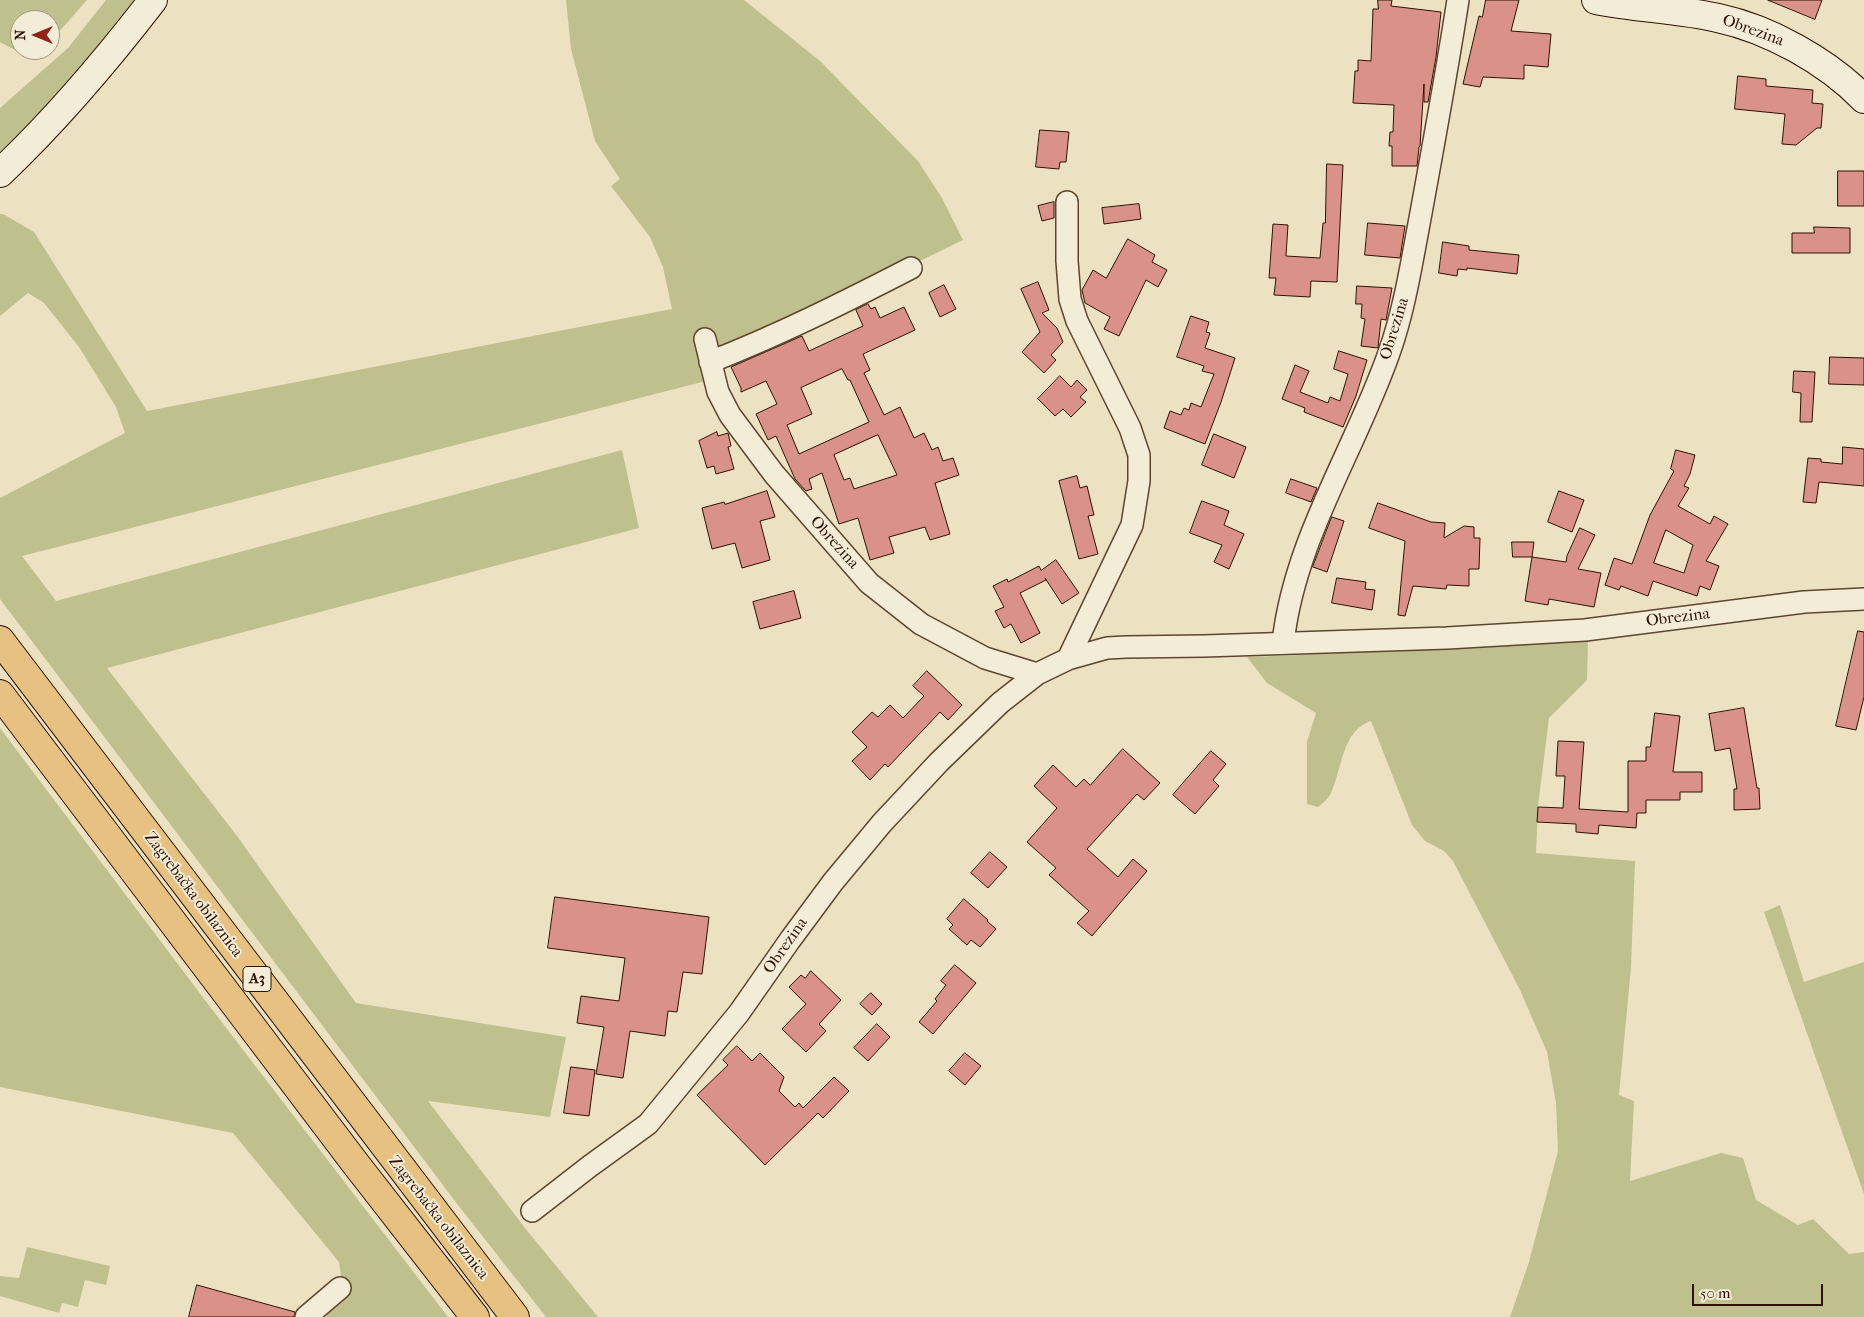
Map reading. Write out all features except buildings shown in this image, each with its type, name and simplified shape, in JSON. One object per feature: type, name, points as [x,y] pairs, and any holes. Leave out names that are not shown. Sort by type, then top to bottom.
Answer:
[{"type":"highway","name":"Zagrebačka obilaznica","points":[[0,640],[515,1317]]},
{"type":"highway","name":"Zagrebačka obilaznica","points":[[0,694],[355,1164],[475,1317]]},
{"type":"street","points":[[0,173],[35,140],[88,80],[153,0]]},
{"type":"street","name":"Obrezina","points":[[1283,643],[1292,587],[1313,528],[1347,455],[1389,353],[1405,298],[1444,88],[1458,0]]},
{"type":"street","name":"Obrezina","points":[[1596,0],[1684,12],[1740,23],[1799,50],[1850,84],[1864,99]]},
{"type":"street","points":[[1068,202],[1070,299],[1077,321],[1130,428],[1139,455],[1139,481],[1132,525],[1068,659]]},
{"type":"street","points":[[710,362],[817,316],[911,268]]},
{"type":"street","name":"Obrezina","points":[[705,339],[718,392],[730,415],[774,474],[869,583],[920,624],[985,658],[1037,674]]},
{"type":"street","name":"Obrezina","points":[[532,1211],[648,1124],[739,1013],[828,889],[882,823],[940,762],[1000,704],[1037,674],[1068,659],[1106,648],[1283,643],[1586,630],[1804,602],[1864,599]]},
{"type":"street","points":[[306,1317],[340,1288]]},
{"type":"green space","points":[[0,0],[87,0],[60,31],[60,10],[10,10],[10,47],[0,42]]},
{"type":"green space","points":[[106,0],[138,0],[53,103],[0,157],[0,108],[54,60],[60,60],[60,55],[68,48]]},
{"type":"green space","points":[[566,0],[744,0],[820,61],[918,161],[942,198],[963,240],[749,340],[706,381],[22,556],[56,601],[622,450],[639,528],[107,668],[237,836],[356,1003],[566,1037],[550,1117],[428,1101],[525,1228],[598,1317],[546,1317],[458,1205],[0,599],[0,498],[125,433],[116,407],[79,347],[44,303],[28,293],[0,316],[0,214],[34,232],[147,411],[672,309],[663,267],[650,237],[611,186],[620,179],[595,141],[571,49]]},
{"type":"green space","points":[[1588,639],[1587,680],[1549,718],[1538,806],[1536,853],[1635,861],[1631,967],[1619,1095],[1634,1101],[1630,1181],[1721,1153],[1743,1158],[1756,1200],[1798,1225],[1813,1219],[1849,1254],[1864,1252],[1864,1317],[1510,1317],[1529,1262],[1558,1151],[1556,1103],[1547,1052],[1520,990],[1453,861],[1444,851],[1425,841],[1412,825],[1371,721],[1361,726],[1348,741],[1329,797],[1318,807],[1307,804],[1307,742],[1316,713],[1267,683],[1247,657]]},
{"type":"green space","points":[[0,728],[214,1012],[448,1317],[327,1317],[322,1313],[342,1282],[339,1262],[233,1133],[0,1087]]},
{"type":"green space","points":[[1780,905],[1804,982],[1864,962],[1864,1194],[1764,912]]},
{"type":"green space","points":[[27,1247],[110,1266],[106,1285],[85,1280],[78,1307],[62,1303],[59,1313],[0,1296],[0,1276],[19,1278]]}]
